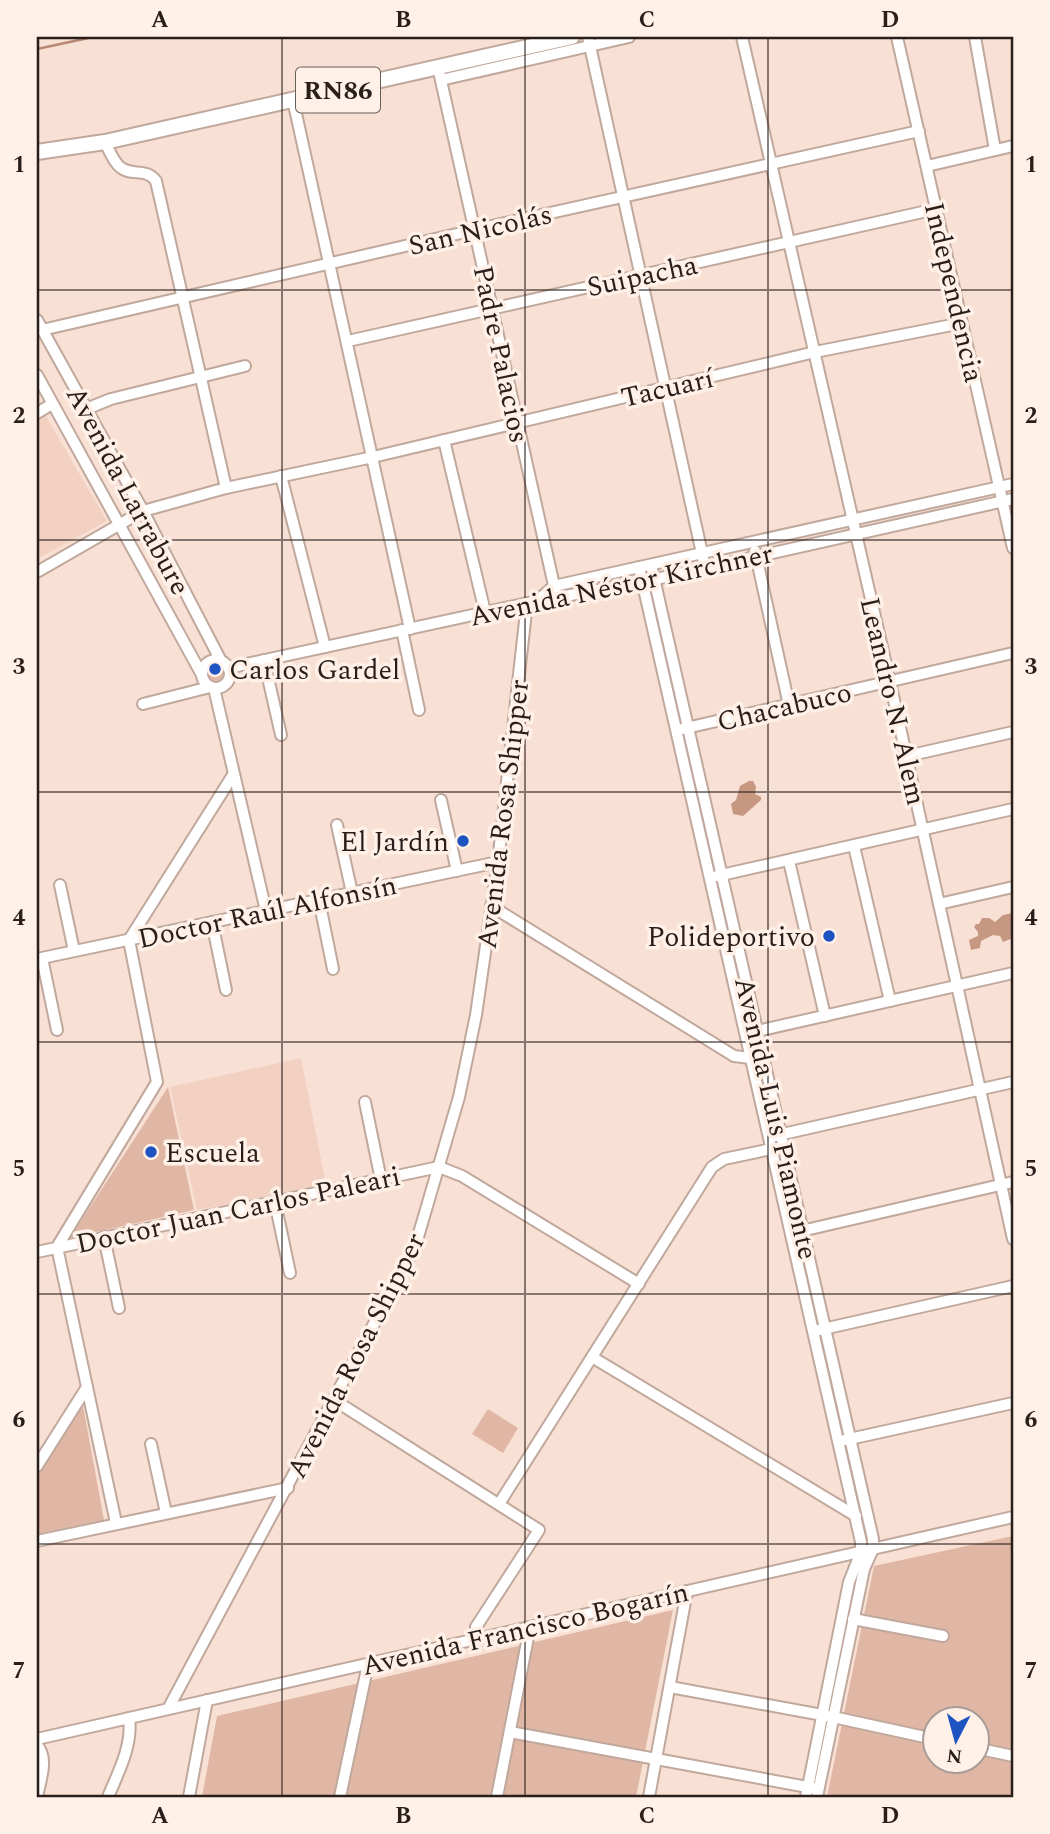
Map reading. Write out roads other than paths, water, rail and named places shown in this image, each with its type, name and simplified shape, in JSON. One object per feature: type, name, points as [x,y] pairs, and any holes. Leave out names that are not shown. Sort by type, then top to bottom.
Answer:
[{"type":"main road","name":"RN86","points":[[37,152],[105,142],[293,100],[440,74],[572,37]]},
{"type":"main road","name":"RN86","points":[[37,161],[81,146]]},
{"type":"street","points":[[440,74],[589,41],[629,37]]},
{"type":"street","name":"Leandro N. Alem","points":[[743,37],[907,756],[1013,1239]]},
{"type":"street","name":"Independencia","points":[[897,37],[999,487],[1008,500],[1013,548]]},
{"type":"street","points":[[975,37],[995,150]]},
{"type":"street","points":[[589,41],[705,567]]},
{"type":"street","name":"Padre Palacios","points":[[440,74],[557,598]]},
{"type":"street","points":[[293,100],[373,457],[419,710]]},
{"type":"street","name":"San Nicolás","points":[[39,325],[182,299],[474,230],[919,131]]},
{"type":"street","points":[[105,142],[121,168],[129,172],[145,172],[156,181],[226,488]]},
{"type":"street","points":[[927,166],[1013,146]]},
{"type":"street","name":"Suipacha","points":[[348,341],[936,209]]},
{"type":"street","name":"Tacuarí","points":[[37,572],[142,511],[226,488],[373,457],[815,352],[962,323]]},
{"type":"street","name":"Avenida Larrabure","points":[[39,325],[224,665]]},
{"type":"street","points":[[86,409],[111,399],[245,366]]},
{"type":"street","name":"Avenida Larrabure","points":[[37,376],[202,675]]},
{"type":"street","points":[[37,412],[52,404]]},
{"type":"street","points":[[444,440],[485,612]]},
{"type":"street","points":[[281,476],[325,647]]},
{"type":"street","points":[[532,602],[554,586],[1013,484]]},
{"type":"street","name":"Avenida Néstor Kirchner","points":[[224,665],[264,660],[532,602],[643,582],[1008,500]]},
{"type":"street","points":[[753,542],[789,705]]},
{"type":"street","name":"Avenida Luis Piamonte","points":[[645,566],[656,579],[683,729]]},
{"type":"street","name":"Avenida Luis Piamonte","points":[[645,566],[643,582],[683,729],[752,1032],[764,1059],[776,1142]]},
{"type":"street","name":"Avenida Rosa Shipper","points":[[168,1709],[413,1254],[465,1074],[478,1006],[532,602]]},
{"type":"street","name":"Chacabuco","points":[[683,729],[1013,653]]},
{"type":"street","points":[[264,660],[281,735]]},
{"type":"street","points":[[143,704],[212,687],[222,687],[228,681],[224,665],[207,663],[202,675],[204,682],[212,687],[266,911]]},
{"type":"street","points":[[907,756],[1013,732]]},
{"type":"street","points":[[116,1523],[57,1247],[157,1082],[129,940],[233,775]]},
{"type":"street","points":[[441,800],[457,871]]},
{"type":"street","points":[[717,876],[1013,809]]},
{"type":"street","points":[[337,825],[352,893]]},
{"type":"street","points":[[854,846],[890,1001]]},
{"type":"street","points":[[789,860],[825,1016]]},
{"type":"street","name":"Doctor Raúl Alfonsín","points":[[39,959],[498,862]]},
{"type":"street","points":[[60,885],[74,951]]},
{"type":"street","points":[[939,904],[1013,887]]},
{"type":"street","points":[[319,900],[333,969]]},
{"type":"street","points":[[491,906],[734,1056],[764,1059]]},
{"type":"street","points":[[212,922],[226,990]]},
{"type":"street","points":[[39,959],[57,1030]]},
{"type":"street","points":[[752,1032],[1013,973]]},
{"type":"street","name":"Avenida Luis Piamonte","points":[[752,1032],[752,1059],[776,1142],[819,1330],[861,1552]]},
{"type":"street","points":[[499,1504],[712,1167],[724,1159],[776,1142],[1013,1082]]},
{"type":"street","points":[[365,1102],[381,1181]]},
{"type":"street","points":[[439,1167],[462,1176],[639,1284]]},
{"type":"street","name":"Doctor Juan Carlos Paleari","points":[[37,1252],[439,1167]]},
{"type":"street","points":[[797,1232],[1013,1182]]},
{"type":"street","points":[[275,1202],[290,1273]]},
{"type":"street","points":[[104,1237],[119,1308]]},
{"type":"street","points":[[819,1330],[1013,1286]]},
{"type":"street","name":"Avenida Luis Piamonte","points":[[819,1330],[850,1439],[873,1549]]},
{"type":"street","points":[[592,1357],[855,1516],[868,1518]]},
{"type":"street","points":[[37,1466],[87,1387]]},
{"type":"street","points":[[334,1400],[539,1530],[476,1627],[478,1639]]},
{"type":"street","points":[[838,1441],[1013,1403]]},
{"type":"street","points":[[151,1444],[166,1513]]},
{"type":"street","points":[[37,1541],[288,1488]]},
{"type":"street","name":"Avenida Francisco Bogarín","points":[[37,1739],[1013,1517]]},
{"type":"street","points":[[828,1716],[864,1569],[873,1549]]},
{"type":"street","points":[[510,1732],[813,1793],[849,1582],[861,1552]]},
{"type":"street","points":[[649,1797],[687,1591]]},
{"type":"street","points":[[853,1619],[943,1636]]},
{"type":"street","points":[[497,1797],[530,1627]]},
{"type":"street","points":[[340,1797],[368,1664]]},
{"type":"street","points":[[670,1687],[920,1736]]},
{"type":"street","points":[[189,1797],[207,1700]]},
{"type":"street","points":[[107,1797],[126,1750],[129,1718]]},
{"type":"street","points":[[37,1745],[43,1753],[44,1762],[37,1797]]},
{"type":"street","points":[[990,1751],[1013,1756]]},
{"type":"waterway","points":[[37,49],[93,37]]},
{"type":"place","name":"Carlos Gardel","points":[[215,669]]},
{"type":"place","name":"El Jardín","points":[[463,841]]},
{"type":"place","name":"Polideportivo","points":[[829,936]]},
{"type":"place","name":"Escuela","points":[[151,1152]]}]
